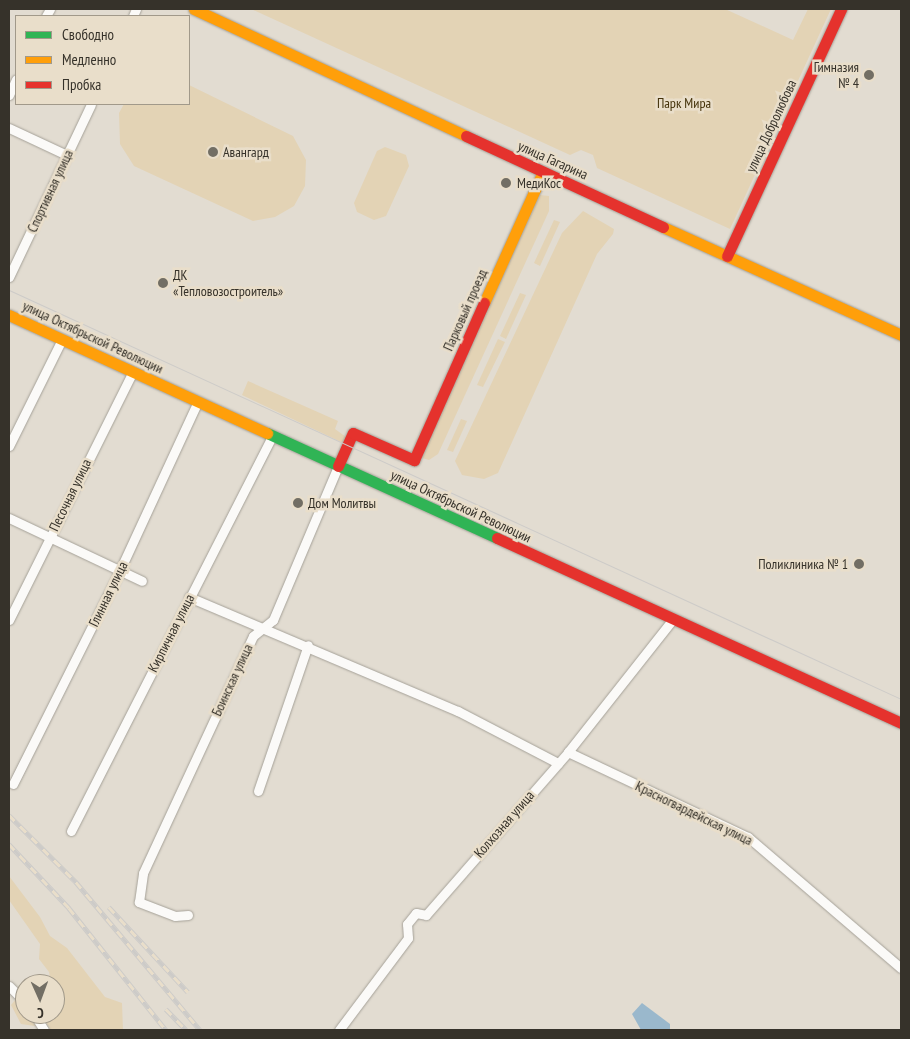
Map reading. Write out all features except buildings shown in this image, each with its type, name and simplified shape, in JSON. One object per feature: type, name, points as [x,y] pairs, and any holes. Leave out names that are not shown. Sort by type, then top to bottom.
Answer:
[{"type":"street","name":"улица Гагарина","points":[[194,9],[543,172],[901,335]]},
{"type":"street","name":"улица Добролюбова","points":[[728,256],[841,9]]},
{"type":"street","points":[[9,95],[15,81]]},
{"type":"street","name":"Спортивная улица","points":[[9,277],[91,105]]},
{"type":"street","points":[[9,128],[67,155]]},
{"type":"street","name":"Парковый проезд","points":[[338,466],[353,433],[414,460],[543,172]]},
{"type":"street","name":"улица Октябрьской Революции","points":[[9,314],[901,723]]},
{"type":"street","points":[[9,446],[62,338]]},
{"type":"street","name":"Песочная улица","points":[[9,620],[133,371]]},
{"type":"street","name":"Глинная улица","points":[[13,784],[120,570],[198,401]]},
{"type":"street","name":"Кирпичная улица","points":[[71,831],[272,436]]},
{"type":"street","name":"Боинская улица","points":[[188,915],[175,916],[139,902],[143,872],[253,636],[273,620],[338,466]]},
{"type":"street","points":[[9,518],[142,580]]},
{"type":"street","points":[[189,597],[262,630],[308,645],[458,711],[558,763]]},
{"type":"street","name":"Колхозная улица","points":[[340,1027],[408,938],[407,924],[416,913],[426,915],[568,752],[673,619]]},
{"type":"street","points":[[258,791],[308,645]]},
{"type":"street","name":"Красногвардейская улица","points":[[568,752],[748,837],[901,968]]},
{"type":"green space","name":"Парк Мира","points":[[251,9],[725,9],[793,40],[808,9],[831,9],[730,229],[597,168],[593,155],[581,150],[570,155]]},
{"type":"green space","name":"Авангард","points":[[190,85],[293,136],[306,160],[305,186],[294,206],[275,217],[253,221],[134,166],[120,144],[119,113],[123,105],[190,105]]},
{"type":"green space","points":[[385,147],[406,155],[409,166],[386,216],[374,220],[357,212],[354,203],[377,151]]},
{"type":"green space","points":[[540,195],[549,196],[549,211],[438,454],[429,460],[422,458],[420,454]]},
{"type":"green space","points":[[583,211],[614,229],[613,234],[597,254],[498,473],[484,479],[462,475],[455,461],[562,233]]},
{"type":"green space","points":[[554,220],[560,222],[540,266],[534,263]]},
{"type":"green space","points":[[520,293],[526,295],[506,339],[500,336]]},
{"type":"green space","points":[[498,339],[505,342],[483,387],[477,385]]},
{"type":"green space","points":[[248,381],[338,421],[335,429],[346,437],[343,443],[242,395]]},
{"type":"green space","points":[[461,419],[467,421],[453,452],[447,450]]},
{"type":"green space","points":[[9,876],[40,917],[50,936],[67,948],[105,997],[122,1003],[123,1030],[51,1030],[47,1024],[65,1024],[65,974],[49,974],[39,959],[40,944],[9,900]]},
{"type":"green space","points":[[15,1000],[15,1013],[11,1005]]},
{"type":"green space","points":[[21,1024],[39,1024],[35,1026]]},
{"type":"water","points":[[642,1003],[670,1024],[670,1030],[641,1030],[632,1014]]},
{"type":"tram line","points":[[9,290],[901,699]]},
{"type":"railway","points":[[9,815],[76,882],[200,1030]]},
{"type":"railway","points":[[9,844],[69,908],[166,1030]]},
{"type":"railway","points":[[109,907],[188,992]]},
{"type":"railway","points":[[166,1009],[186,1030]]},
{"type":"traffic: fast","points":[[267,433],[497,538]]},
{"type":"traffic: slow","points":[[194,9],[466,136]]},
{"type":"traffic: slow","points":[[484,303],[543,172]]},
{"type":"traffic: slow","points":[[663,227],[901,335]]},
{"type":"traffic: slow","points":[[9,315],[267,433]]},
{"type":"traffic: jam","points":[[727,256],[841,9]]},
{"type":"traffic: jam","points":[[466,136],[663,227]]},
{"type":"traffic: jam","points":[[338,466],[353,433],[414,460],[484,303]]},
{"type":"traffic: jam","points":[[497,538],[901,723]]},
{"type":"place","name":"Гимназия № 4","points":[[869,75]]},
{"type":"place","name":"Авангард","points":[[213,152]]},
{"type":"place","name":"МедиКос","points":[[506,183]]},
{"type":"place","name":"ДК «Тепловозостроитель»","points":[[163,283]]},
{"type":"place","name":"Дом Молитвы","points":[[298,503]]},
{"type":"place","name":"Поликлиника № 1","points":[[859,564]]}]
